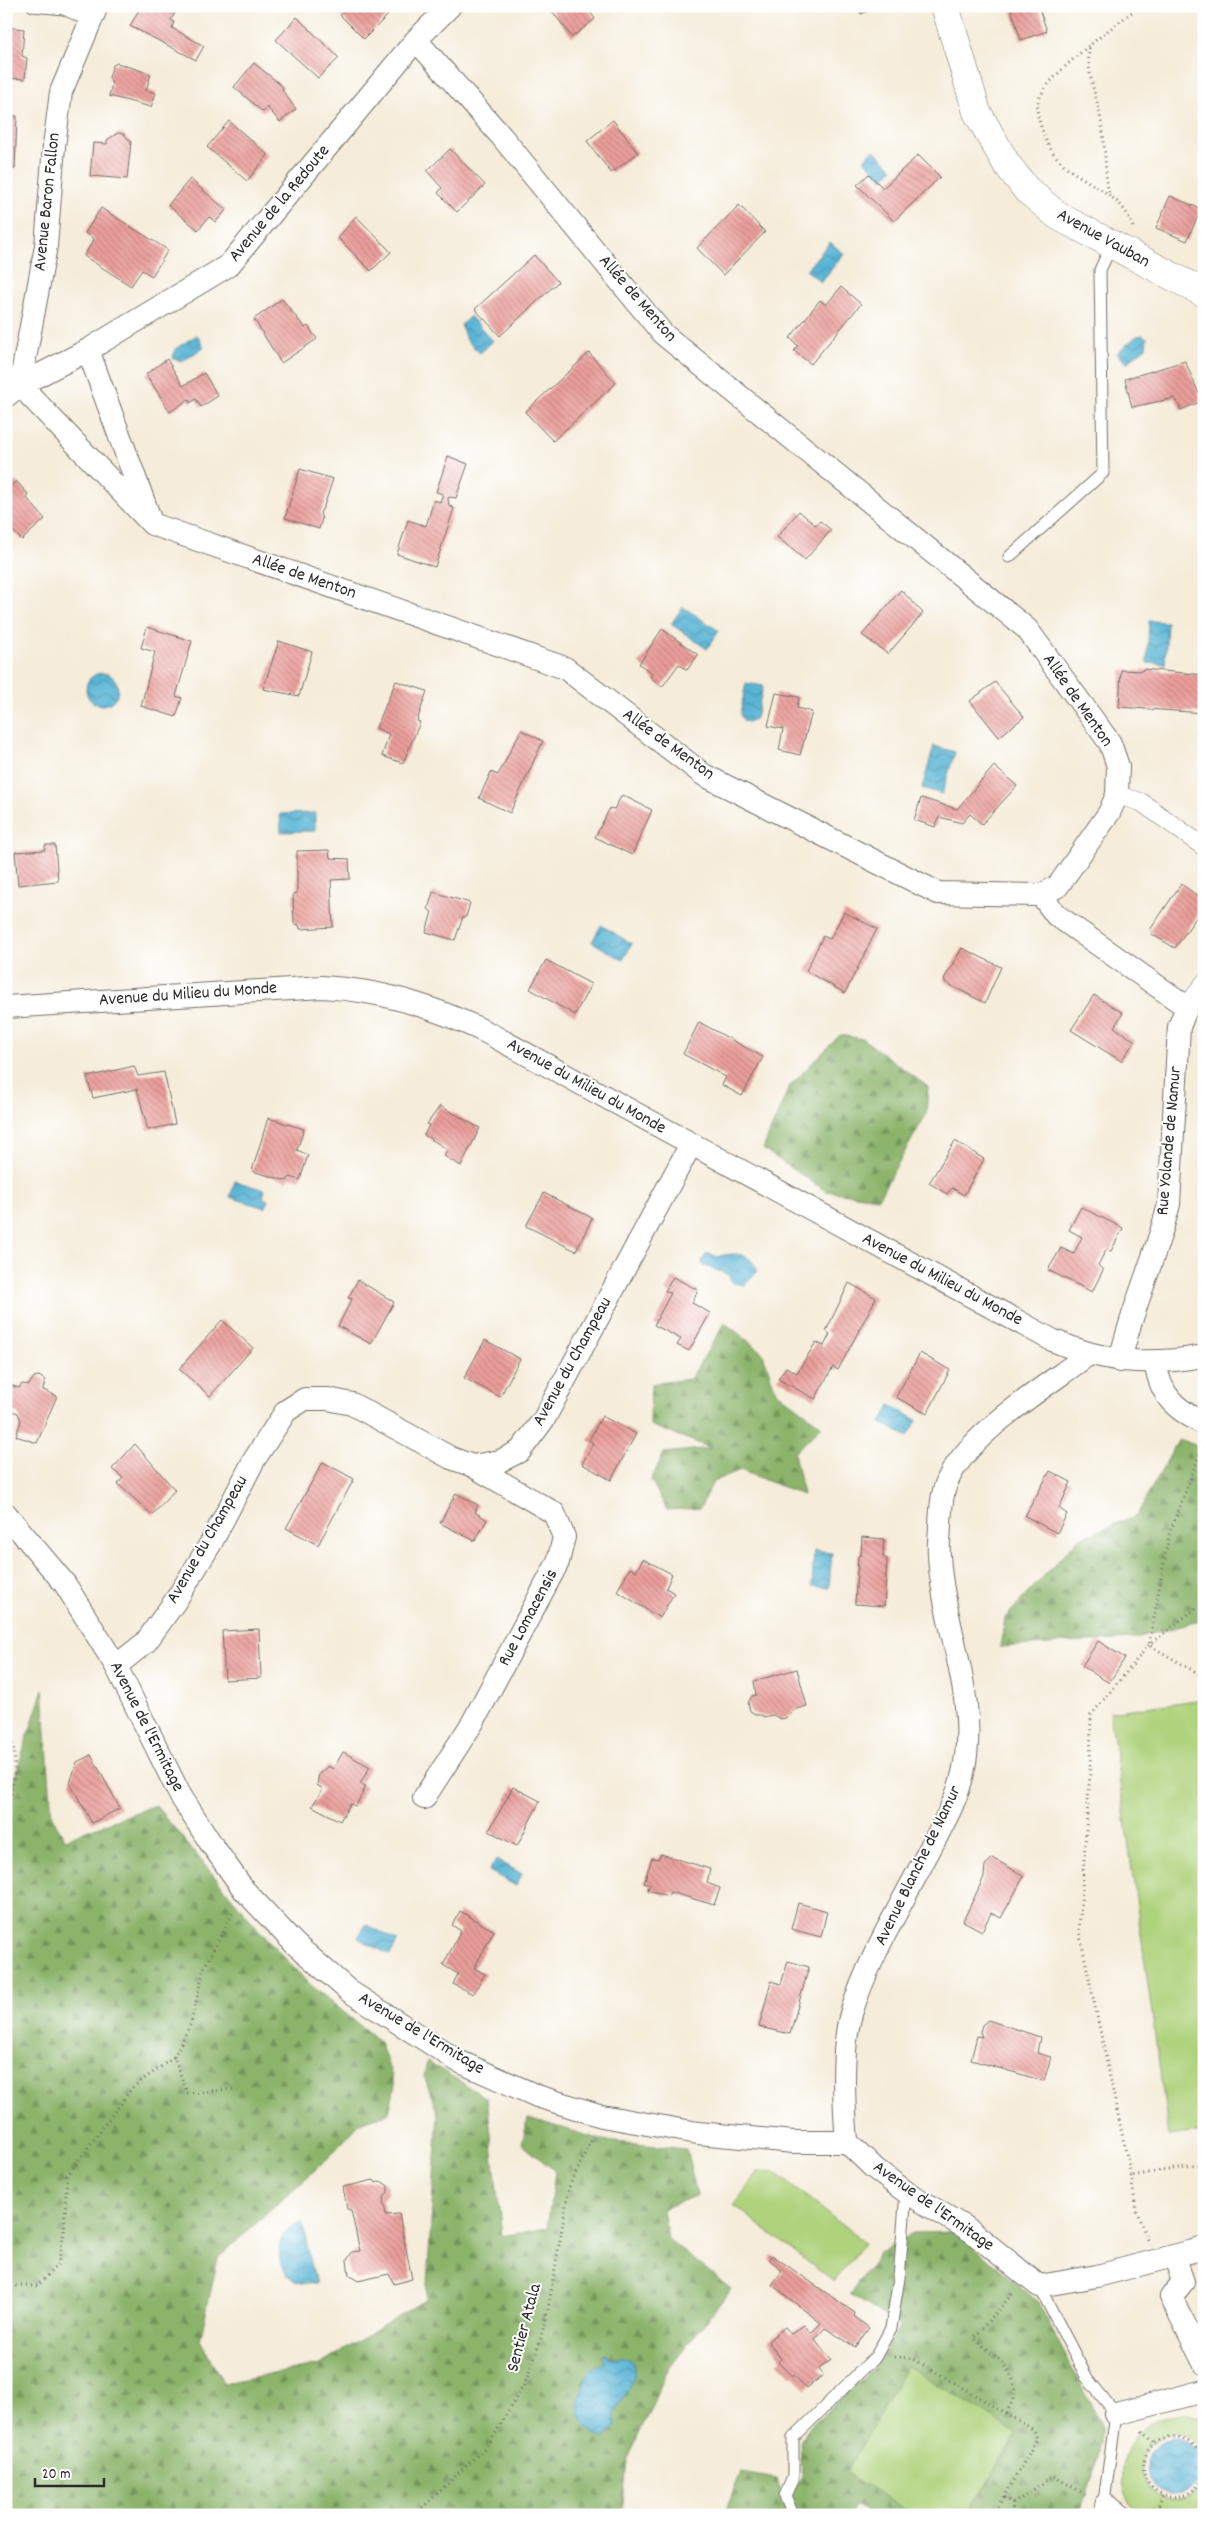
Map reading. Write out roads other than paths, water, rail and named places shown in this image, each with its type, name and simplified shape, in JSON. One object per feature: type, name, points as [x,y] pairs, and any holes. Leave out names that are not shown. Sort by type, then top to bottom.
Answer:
[{"type":"main road","name":"Avenue Vauban","points":[[945,6],[977,112],[1006,163],[1026,189],[1058,216],[1204,293]]},
{"type":"street","name":"Avenue de la Redoute","points":[[13,391],[88,350],[229,265],[416,40],[450,6]]},
{"type":"street","name":"Avenue Baron Fallon","points":[[13,391],[46,246],[54,146],[61,92],[93,13]]},
{"type":"street","name":"Allée de Menton","points":[[13,391],[152,524],[565,668],[704,775],[938,892],[1041,895],[1058,886],[1109,812],[1117,795],[1118,766],[1110,743],[1027,629],[663,334],[502,138],[416,40]]},
{"type":"street","points":[[88,350],[152,524]]},
{"type":"street","points":[[1117,795],[1141,802],[1204,847]]},
{"type":"street","points":[[1041,895],[1056,915],[1187,1007]]},
{"type":"street","name":"Rue Yolande de Namur","points":[[1120,1361],[1126,1331],[1163,1229],[1169,1204],[1178,1027],[1187,1007],[1204,983]]},
{"type":"street","name":"Avenue du Milieu du Monde","points":[[6,1007],[315,987],[382,993],[417,1003],[466,1022],[1052,1340],[1089,1354],[1120,1361],[1155,1362],[1204,1356]]},
{"type":"street","name":"Avenue du Champeau","points":[[116,1666],[146,1642],[176,1600],[254,1460],[286,1411],[304,1400],[328,1399],[352,1404],[451,1458],[473,1466],[500,1461],[520,1451],[544,1419],[691,1144]]},
{"type":"street","name":"Avenue Blanche de Namur","points":[[847,2142],[845,2099],[851,2015],[870,1964],[952,1806],[963,1774],[969,1726],[967,1701],[959,1655],[947,1610],[938,1554],[942,1503],[946,1485],[956,1466],[988,1430],[1089,1354]]},
{"type":"street","points":[[1155,1362],[1161,1387],[1166,1397],[1180,1410],[1204,1424]]},
{"type":"street","name":"Rue Lomacensis","points":[[424,1798],[473,1722],[558,1562],[564,1536],[554,1513],[473,1466]]},
{"type":"street","name":"Avenue de l'Ermitage","points":[[6,1514],[66,1584],[116,1666],[180,1795],[244,1890],[295,1944],[349,1991],[458,2061],[537,2096],[602,2116],[698,2133],[794,2142],[847,2142],[874,2168],[906,2192],[971,2230],[1033,2281]]},
{"type":"street","points":[[1033,2281],[1097,2276],[1165,2260],[1204,2248]]},
{"type":"street","points":[[1165,2260],[1183,2282],[1171,2297],[1204,2363]]},
{"type":"street","points":[[1116,2414],[1204,2391]]},
{"type":"lane","points":[[33,6],[93,13]]},
{"type":"lane","points":[[1009,557],[1103,473],[1100,270],[1123,250]]},
{"type":"lane","points":[[793,2515],[786,2496],[793,2477],[793,2438],[876,2356],[891,2328],[900,2278],[906,2192]]},
{"type":"lane","points":[[1033,2281],[1087,2378],[1116,2414],[1109,2512]]},
{"type":"water","points":[[874,150],[893,168],[883,179],[865,161],[865,158]]},
{"type":"water","points":[[830,242],[844,254],[821,282],[806,270]]},
{"type":"water","points":[[470,316],[493,341],[480,353],[466,340],[461,325]]},
{"type":"water","points":[[197,335],[204,347],[183,361],[173,359],[175,349]]},
{"type":"water","points":[[1142,335],[1147,338],[1146,347],[1126,363],[1117,353],[1137,336]]},
{"type":"water","points":[[683,607],[719,631],[707,649],[671,624]]},
{"type":"water","points":[[1149,621],[1167,622],[1165,664],[1147,663]]},
{"type":"water","points":[[102,673],[108,674],[113,678],[117,683],[117,695],[113,700],[108,704],[102,705],[96,704],[91,700],[87,695],[86,689],[87,683],[91,678],[96,674]]},
{"type":"water","points":[[746,683],[763,686],[756,718],[748,722],[744,721],[740,714]]},
{"type":"water","points":[[934,746],[955,752],[942,794],[922,788]]},
{"type":"water","points":[[315,813],[315,831],[281,832],[280,814]]},
{"type":"water","points":[[601,925],[632,944],[623,960],[592,942]]},
{"type":"water","points":[[235,1181],[265,1190],[263,1198],[268,1200],[265,1208],[230,1197]]},
{"type":"water","points":[[710,1253],[717,1257],[736,1254],[747,1257],[755,1266],[757,1272],[745,1285],[733,1283],[728,1275],[703,1265],[702,1261],[706,1254]]},
{"type":"water","points":[[890,1405],[917,1420],[908,1437],[881,1423]]},
{"type":"water","points":[[814,1551],[832,1553],[829,1588],[812,1586]]},
{"type":"water","points":[[496,1859],[522,1874],[516,1886],[489,1871]]},
{"type":"water","points":[[366,1924],[398,1941],[390,1955],[358,1938]]},
{"type":"water","points":[[302,2222],[316,2284],[297,2282],[283,2268],[280,2259],[279,2249],[281,2240],[293,2226]]},
{"type":"water","points":[[607,2353],[610,2358],[620,2357],[629,2359],[634,2366],[634,2377],[615,2414],[616,2425],[606,2436],[600,2436],[590,2430],[582,2420],[579,2401],[587,2375],[606,2361],[602,2355]]},
{"type":"water","points":[[1174,2439],[1185,2441],[1194,2447],[1200,2456],[1202,2467],[1200,2478],[1194,2487],[1185,2493],[1174,2495],[1163,2493],[1154,2487],[1148,2478],[1146,2467],[1148,2456],[1154,2447],[1163,2441]]}]
